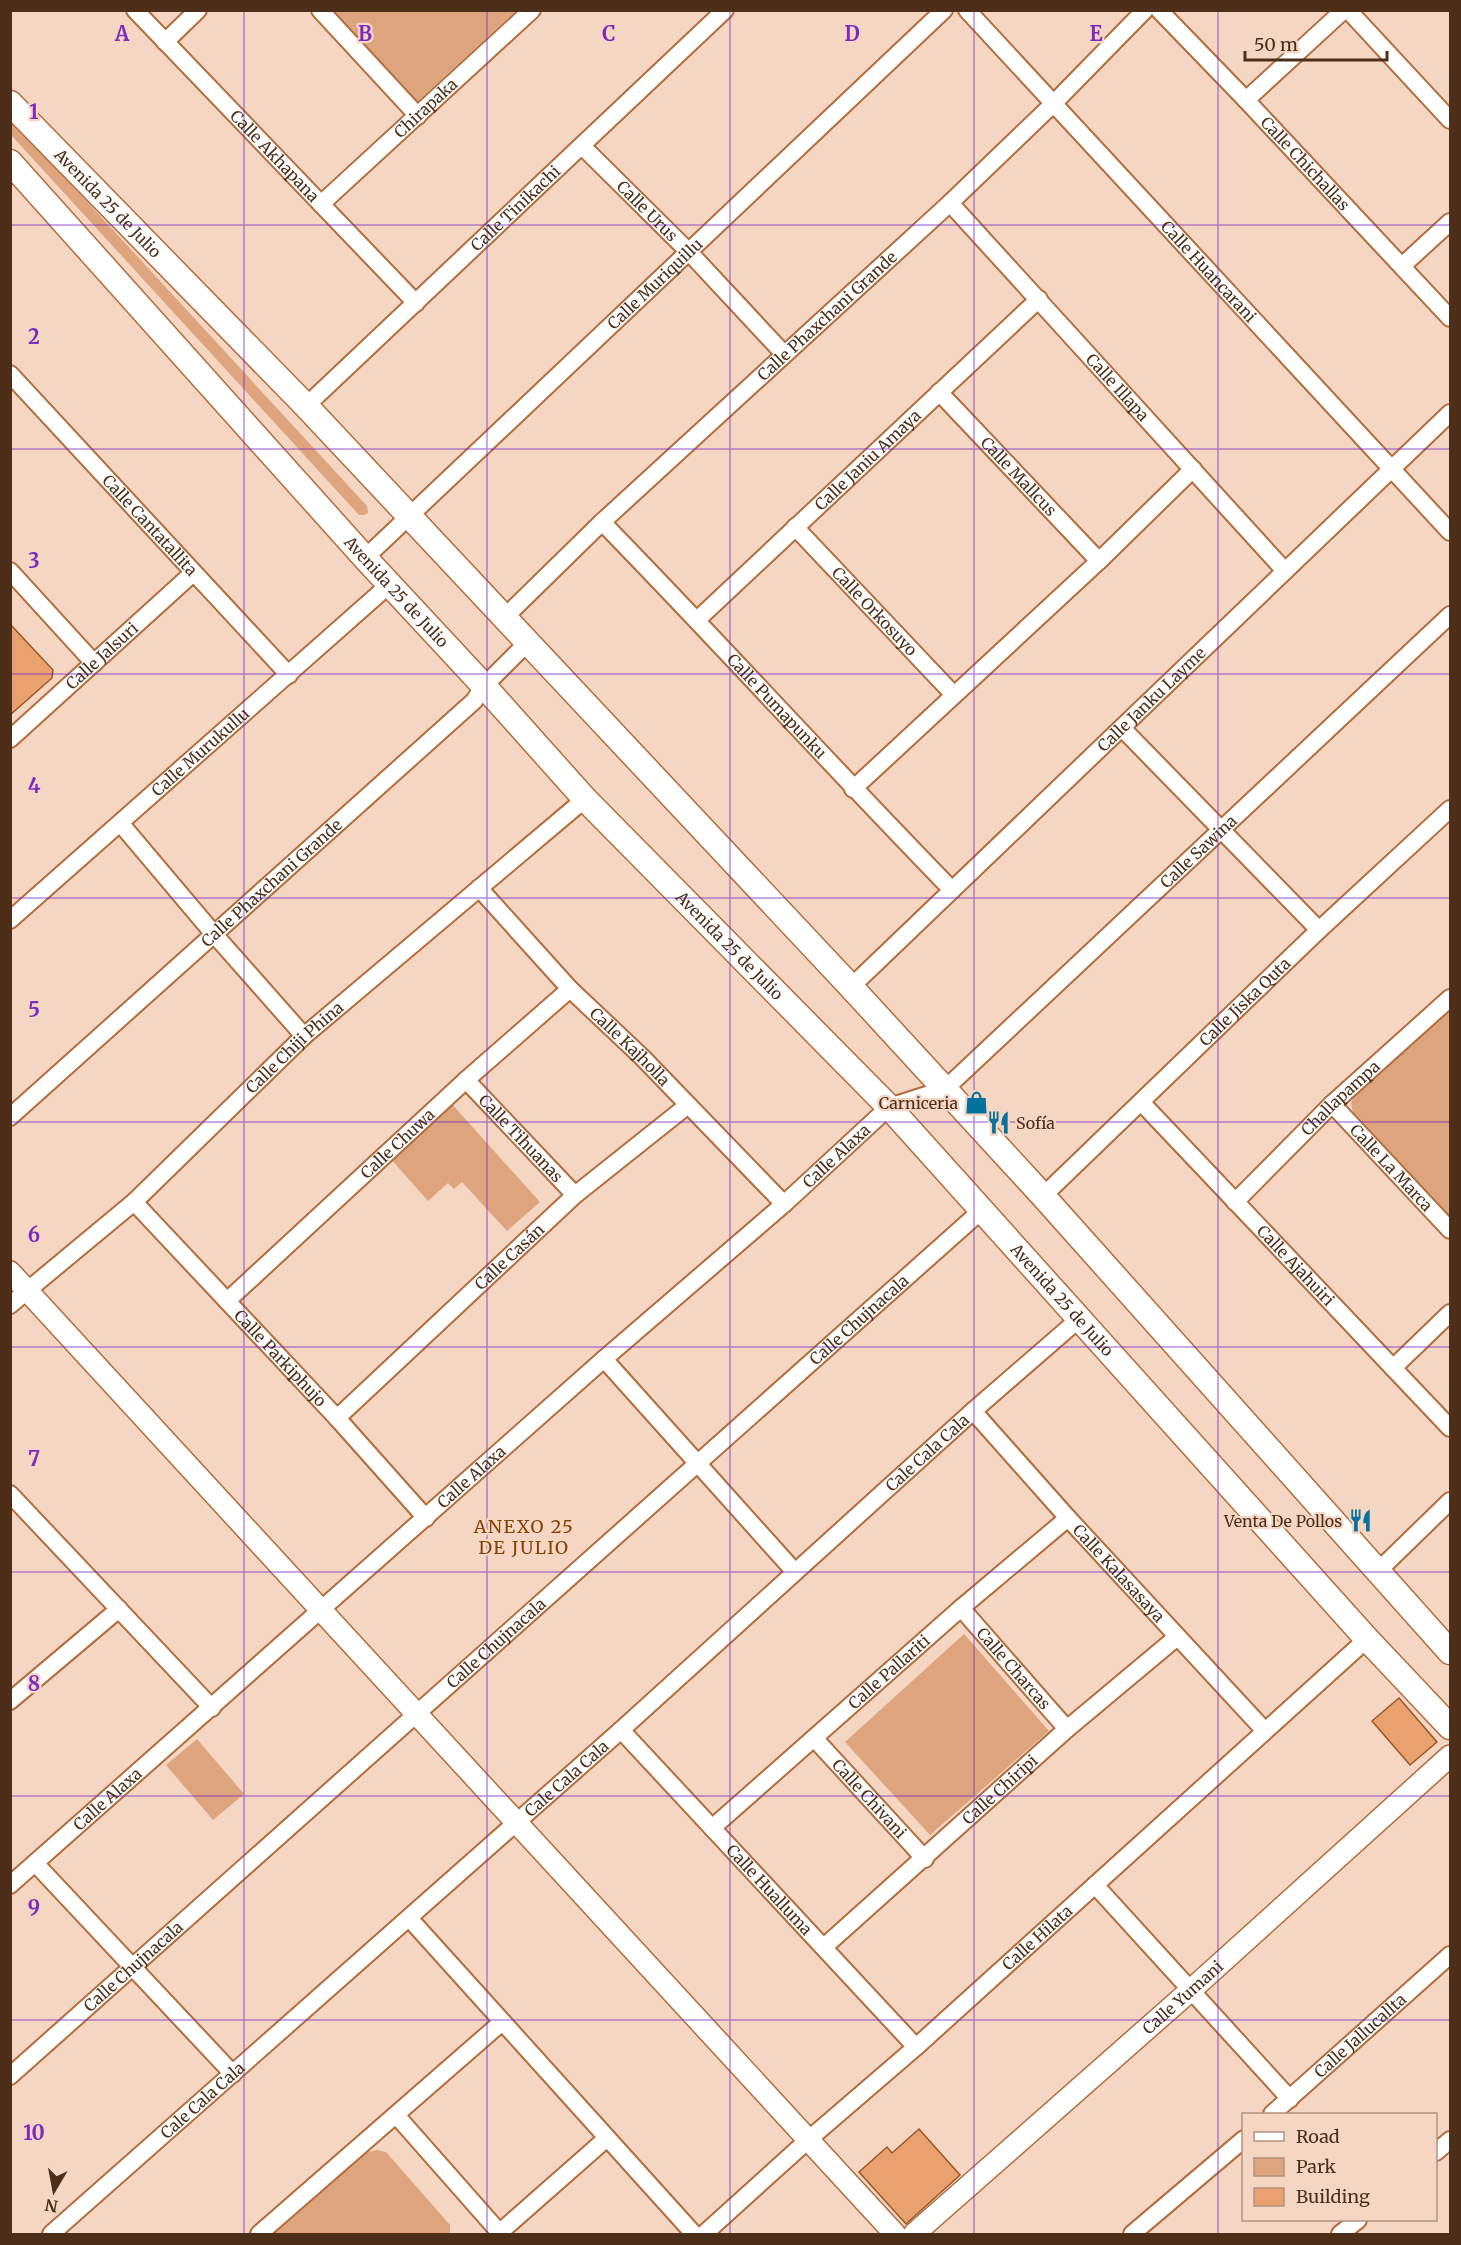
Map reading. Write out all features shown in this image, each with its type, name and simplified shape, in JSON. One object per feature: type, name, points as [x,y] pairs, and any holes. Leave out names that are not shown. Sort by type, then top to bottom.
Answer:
[{"type":"main road","name":"Avenida 25 de Julio","points":[[10,103],[306,406],[851,987],[1043,1196],[1450,1652]]},
{"type":"main road","name":"Avenida 25 de Julio","points":[[10,162],[365,558],[585,799],[889,1107],[1367,1639],[1450,1727]]},
{"type":"street","name":"Calle Akhapana","points":[[135,10],[416,303]]},
{"type":"street","points":[[165,42],[198,10]]},
{"type":"street","points":[[320,10],[418,116]]},
{"type":"street","name":"Chirapaka","points":[[321,204],[532,10]]},
{"type":"street","name":"Calle Tinikachi","points":[[306,406],[725,10]]},
{"type":"street","name":"Calle Muriquillu","points":[[365,558],[944,10]]},
{"type":"street","name":"Calle Huancarani","points":[[967,10],[1450,532]]},
{"type":"street","name":"Calle Phaxchani Grande","points":[[505,617],[602,522],[950,203],[1053,104],[1145,10]]},
{"type":"street","name":"Calle Chichallas","points":[[1159,10],[1403,265],[1450,318]]},
{"type":"street","points":[[1246,100],[1346,10],[1450,120]]},
{"type":"street","name":"Calle Urus","points":[[582,146],[689,252],[784,354]]},
{"type":"street","name":"Calle Illapa","points":[[950,203],[1285,571]]},
{"type":"street","points":[[1403,265],[1450,222]]},
{"type":"street","name":"Calle Janiu Amaya","points":[[697,620],[1039,299]]},
{"type":"street","name":"Calle Cantatallita","points":[[10,374],[289,675]]},
{"type":"street","name":"Calle Mallcus","points":[[939,392],[1099,561]]},
{"type":"street","name":"Calle Janku Layme","points":[[851,987],[1450,412]]},
{"type":"street","points":[[853,789],[1099,561],[1193,469]]},
{"type":"street","name":"Calle Pumapunku","points":[[602,522],[697,620],[853,789],[952,890]]},
{"type":"street","name":"Calle Orkosuyo","points":[[795,527],[954,695]]},
{"type":"street","points":[[10,571],[94,663]]},
{"type":"street","name":"Calle Jalsuri","points":[[10,739],[193,573]]},
{"type":"street","name":"Calle Murukullu","points":[[10,920],[390,584]]},
{"type":"street","name":"Calle Sawina","points":[[945,1089],[1450,615]]},
{"type":"street","name":"Calle Phaxchani Grande","points":[[10,1117],[474,701],[484,686],[527,643]]},
{"type":"street","points":[[1122,728],[1319,930]]},
{"type":"street","name":"Calle Chiji Phina","points":[[10,1305],[134,1202],[304,1036],[585,799]]},
{"type":"street","name":"Calle Jiska Quta","points":[[1043,1196],[1319,930],[1450,809]]},
{"type":"street","points":[[121,824],[304,1036]]},
{"type":"street","name":"Calle Kajholla","points":[[479,888],[570,988],[642,1057],[784,1204]]},
{"type":"street","name":"Calle Chuwa","points":[[227,1301],[466,1080],[570,988]]},
{"type":"street","name":"Challapampa","points":[[1235,1202],[1332,1104],[1450,998]]},
{"type":"street","name":"Calle Tihuanas","points":[[466,1080],[575,1195]]},
{"type":"street","name":"Calle Alaxa","points":[[10,1885],[604,1359],[784,1204],[889,1107],[945,1089]]},
{"type":"street","name":"Calle Ajahuiri","points":[[1141,1101],[1450,1428]]},
{"type":"street","name":"Calle La Marca","points":[[1332,1104],[1450,1230]]},
{"type":"street","name":"Calle Casán","points":[[337,1418],[575,1195],[688,1105]]},
{"type":"street","name":"Calle Parkiphujo","points":[[134,1202],[337,1418],[426,1518]]},
{"type":"street","name":"Calle Chujnacala","points":[[10,2076],[700,1464],[982,1210]]},
{"type":"street","points":[[10,1272],[895,2235]]},
{"type":"street","points":[[1393,1368],[1450,1313]]},
{"type":"street","name":"Cale Cala Cala","points":[[51,2235],[621,1730],[973,1411],[1079,1319]]},
{"type":"street","points":[[604,1359],[795,1572]]},
{"type":"street","name":"Calle Kalasasaya","points":[[973,1411],[1068,1518],[1265,1731]]},
{"type":"street","points":[[10,1494],[212,1708]]},
{"type":"street","points":[[1378,1571],[1450,1501]]},
{"type":"street","name":"Calle Pallariti","points":[[712,1828],[961,1608],[1068,1518]]},
{"type":"street","name":"Calle Charcas","points":[[961,1608],[1067,1729]]},
{"type":"street","points":[[10,1701],[119,1609]]},
{"type":"street","name":"Calle Chiripi","points":[[824,1947],[1067,1729],[1177,1637]]},
{"type":"street","name":"Calle Hilata","points":[[704,2235],[808,2140],[916,2047],[1367,1639]]},
{"type":"street","name":"Calle Hualluma","points":[[621,1730],[916,2047]]},
{"type":"street","name":"Calle Chivani","points":[[814,1738],[925,1858]]},
{"type":"street","name":"Calle Yumani","points":[[914,2235],[1191,1990],[1450,1756]]},
{"type":"street","points":[[35,1863],[232,2074]]},
{"type":"street","points":[[1095,1885],[1290,2099]]},
{"type":"street","points":[[409,1918],[694,2235]]},
{"type":"street","name":"Calle Jallucallta","points":[[1274,2113],[1450,1955]]},
{"type":"street","points":[[259,2235],[502,2022]]},
{"type":"street","points":[[396,2115],[499,2234],[607,2138]]},
{"type":"street","points":[[1437,2151],[1450,2140]]},
{"type":"street","points":[[1132,2235],[1242,2141]]},
{"type":"street","points":[[1340,2235],[1357,2221]]},
{"type":"green space","points":[[329,11],[516,11],[416,103]]},
{"type":"green space","points":[[11,119],[367,506],[368,513],[359,515],[11,135]]},
{"type":"green space","points":[[1450,1004],[1450,1219],[1353,1114],[1351,1103],[1353,1098]]},
{"type":"green space","points":[[450,1102],[540,1202],[507,1231],[462,1182],[454,1189],[448,1183],[428,1201],[389,1157]]},
{"type":"green space","points":[[964,1634],[1049,1731],[930,1835],[845,1742]]},
{"type":"green space","points":[[197,1739],[244,1794],[213,1820],[166,1765]]},
{"type":"green space","points":[[377,2150],[386,2152],[450,2225],[450,2234],[272,2234],[368,2152]]},
{"type":"building","points":[[10,624],[53,670],[52,678],[10,715]]},
{"type":"building","points":[[1399,1698],[1437,1742],[1410,1765],[1372,1721]]},
{"type":"building","points":[[919,2129],[960,2175],[906,2224],[859,2172],[887,2147],[892,2153]]},
{"type":"place","name":"Carniceria","points":[[976,1103]]},
{"type":"place","name":"Sofía","points":[[998,1123]]},
{"type":"place","name":"Venta De Pollos","points":[[1360,1521]]},
{"type":"district","name":"ANEXO 25 DE JULIO","points":[[524,1536]]}]
